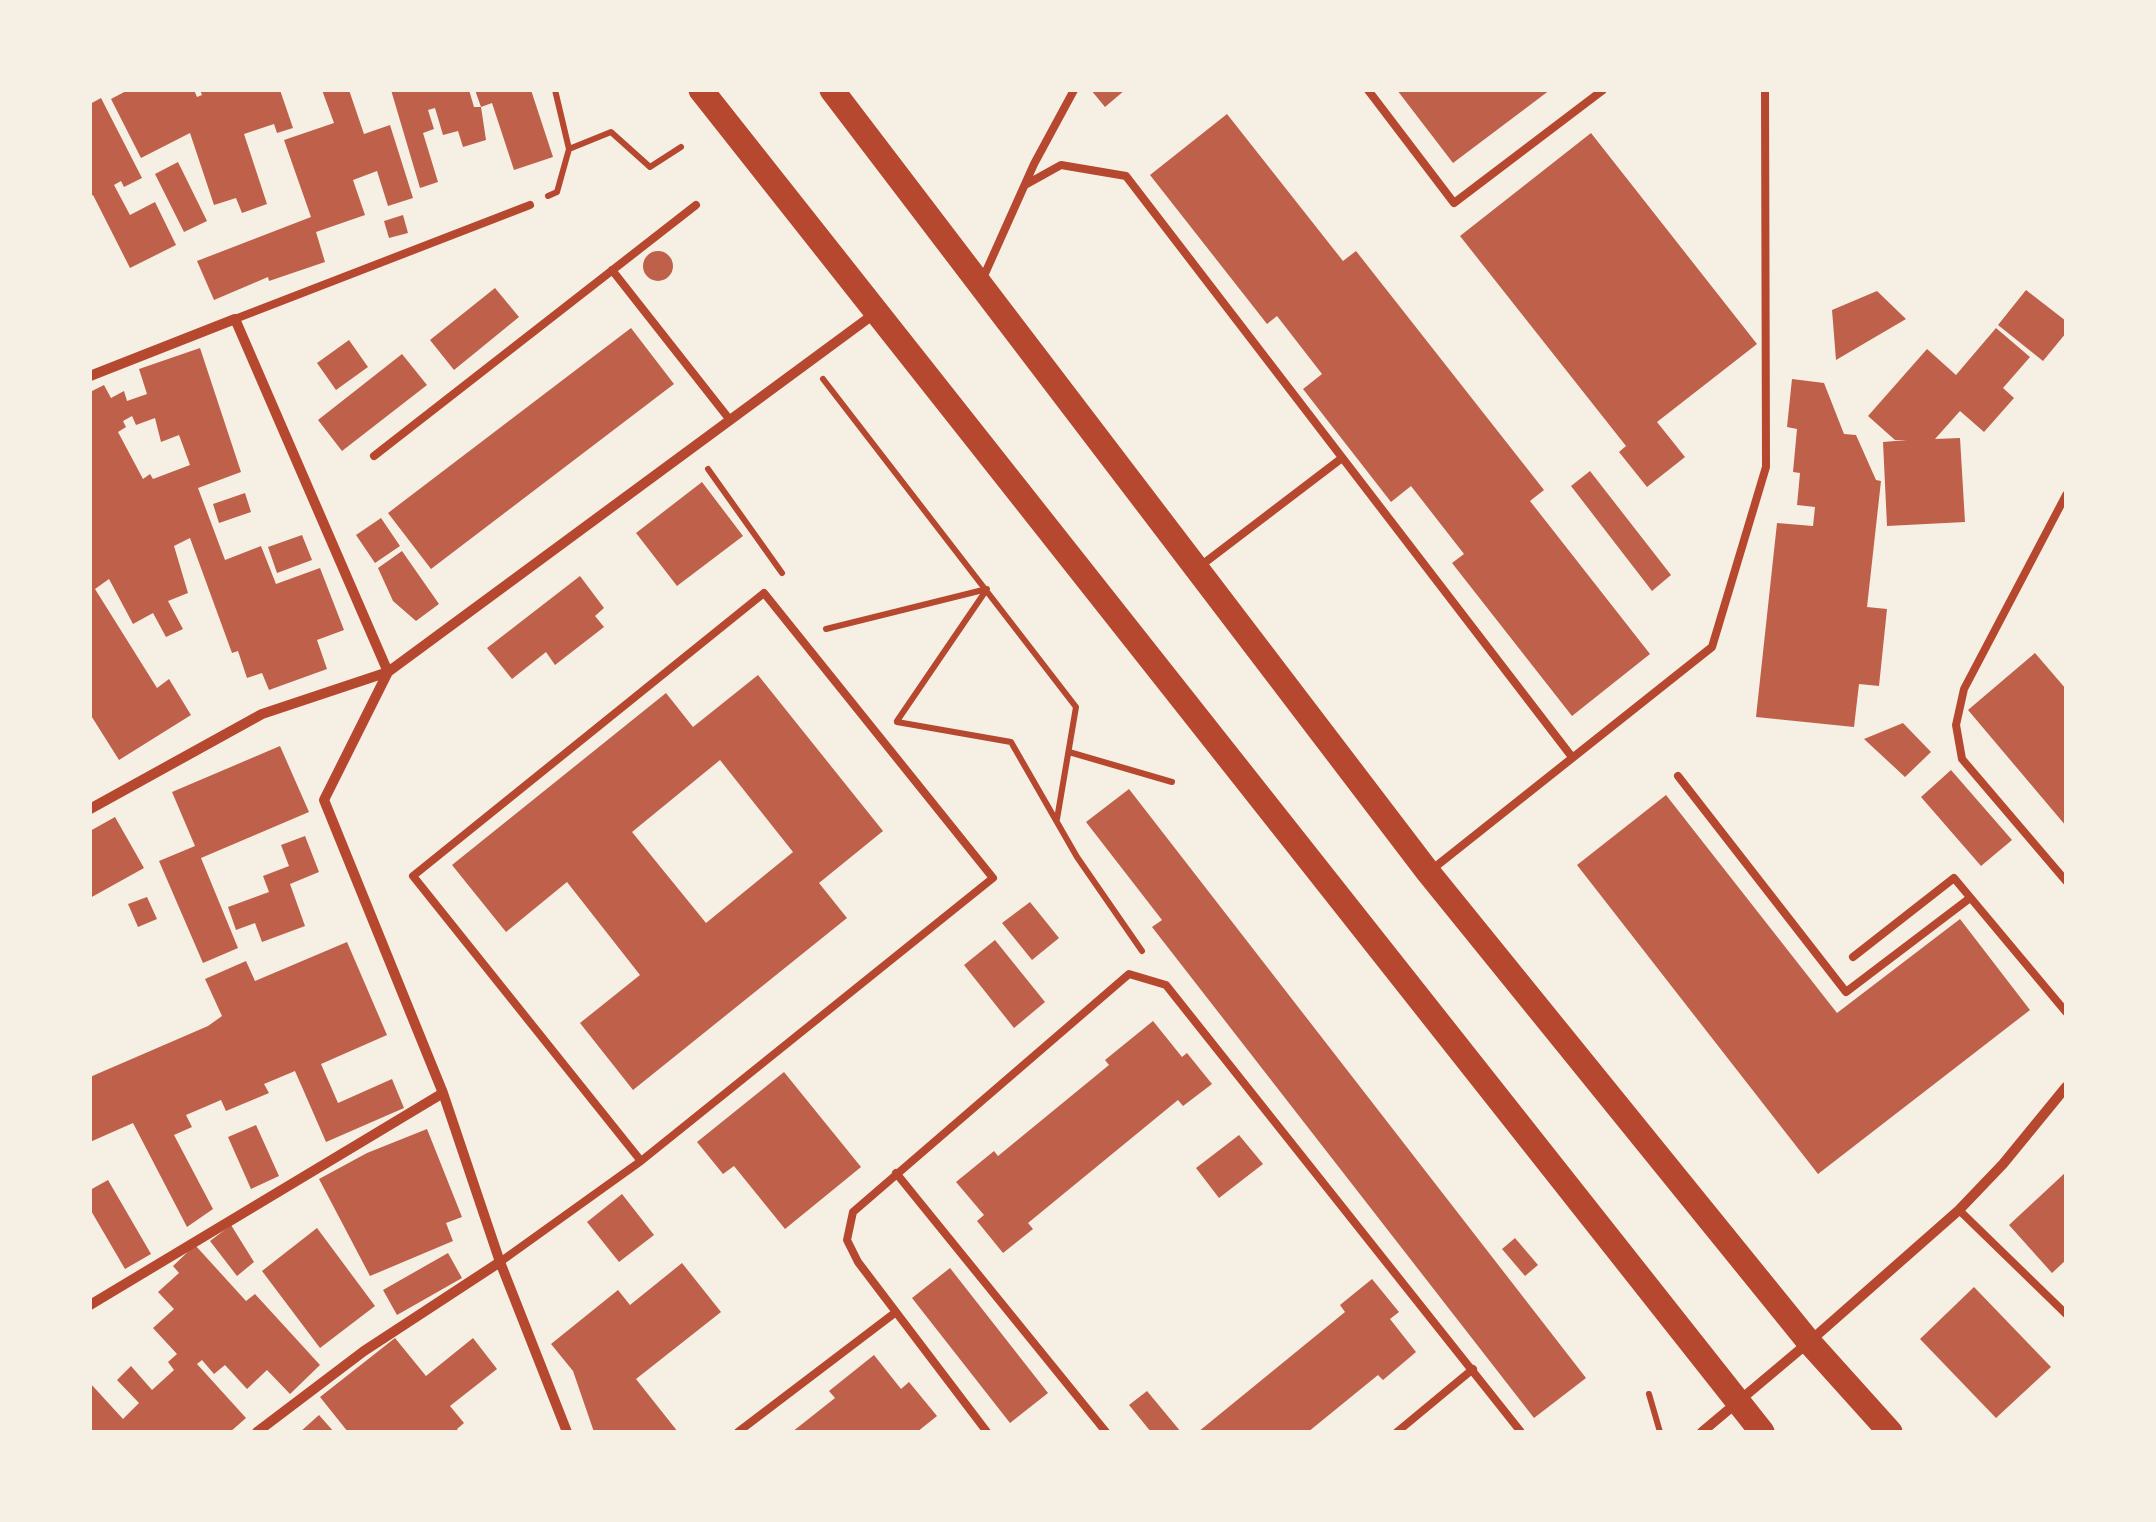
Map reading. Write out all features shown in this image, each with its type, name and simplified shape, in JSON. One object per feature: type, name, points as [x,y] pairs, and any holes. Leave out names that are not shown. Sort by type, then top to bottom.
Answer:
[{"type":"main road","points":[[701,90],[1762,1432]]},
{"type":"main road","points":[[832,90],[1428,872],[1809,1342],[1890,1432]]},
{"type":"street","points":[[90,809],[262,714],[388,672],[875,314]]},
{"type":"street","points":[[90,376],[235,319],[388,672],[324,800],[443,1093],[500,1262],[567,1432]]},
{"type":"street","points":[[1702,1432],[1958,1210],[2003,1164],[2066,1087]]},
{"type":"street","points":[[90,1305],[443,1093]]},
{"type":"street","points":[[257,1432],[364,1351],[500,1262]]},
{"type":"lane","points":[[979,287],[1024,185],[1074,90]]},
{"type":"lane","points":[[1368,90],[1454,203],[1603,90]]},
{"type":"lane","points":[[1428,872],[1712,647],[1766,467],[1765,90]]},
{"type":"lane","points":[[1024,185],[1061,165],[1126,176],[1572,757]]},
{"type":"lane","points":[[235,319],[530,204]]},
{"type":"lane","points":[[374,456],[696,204]]},
{"type":"lane","points":[[612,270],[730,420]]},
{"type":"lane","points":[[1195,569],[1342,458]]},
{"type":"lane","points":[[2066,495],[1964,690],[1956,725],[1962,759],[2066,882]]},
{"type":"lane","points":[[500,1262],[641,1160],[992,878],[764,594],[412,876],[641,1160]]},
{"type":"lane","points":[[1678,776],[1846,992],[1970,898]]},
{"type":"lane","points":[[1852,957],[1954,878],[2066,1012]]},
{"type":"lane","points":[[987,1432],[858,1262],[846,1240],[853,1212],[1129,974],[1166,984],[1521,1432]]},
{"type":"lane","points":[[896,1173],[1106,1432]]},
{"type":"lane","points":[[1958,1210],[2066,1314]]},
{"type":"lane","points":[[738,1432],[896,1312]]},
{"type":"lane","points":[[1397,1432],[1473,1369]]},
{"type":"path","points":[[530,204],[557,192],[569,150],[554,90]]},
{"type":"path","points":[[569,150],[611,132],[650,167],[681,147]]},
{"type":"path","points":[[809,361],[1076,707],[1058,820]]},
{"type":"path","points":[[826,629],[987,589]]},
{"type":"path","points":[[878,735],[898,722],[987,589]]},
{"type":"path","points":[[898,722],[1011,742],[1077,857],[1166,984]]},
{"type":"path","points":[[1069,752],[1172,782]]},
{"type":"path","points":[[1648,1394],[1660,1432]]},
{"type":"building","points":[[128,90],[194,90],[197,97],[202,95],[200,90],[280,90],[293,128],[277,133],[274,124],[244,134],[267,204],[242,213],[236,198],[214,205],[190,133],[141,158],[111,99]]},
{"type":"building","points":[[322,90],[349,90],[364,134],[390,125],[413,198],[388,206],[377,171],[353,180],[365,215],[316,232],[325,262],[269,281],[268,277],[214,300],[197,261],[311,217],[284,140],[334,123]]},
{"type":"building","points":[[391,90],[469,90],[474,107],[481,107],[486,140],[463,147],[458,131],[443,135],[435,108],[428,110],[434,129],[423,133],[438,182],[420,188]]},
{"type":"building","points":[[475,90],[531,90],[553,157],[514,170],[492,103],[481,107]]},
{"type":"building","points":[[1091,90],[1125,90],[1105,107]]},
{"type":"building","points":[[1397,90],[1550,90],[1453,163]]},
{"type":"building","points":[[101,98],[142,178],[124,187],[121,181],[114,185],[130,215],[155,202],[176,245],[130,268],[93,195],[90,197],[90,104]]},
{"type":"building","points":[[1227,114],[1343,261],[1356,251],[1544,490],[1530,501],[1650,654],[1572,716],[1452,563],[1464,554],[1411,486],[1391,502],[1303,389],[1322,374],[1277,316],[1267,324],[1150,175]]},
{"type":"building","points":[[1591,133],[1757,344],[1657,422],[1685,457],[1647,487],[1619,452],[1626,446],[1460,236]]},
{"type":"building","points":[[178,162],[207,221],[184,232],[155,174]]},
{"type":"building","points":[[403,215],[408,233],[389,238],[384,221]]},
{"type":"building","points":[[658,251],[669,255],[673,266],[669,277],[658,281],[647,277],[643,266],[647,255]]},
{"type":"building","points":[[495,288],[519,317],[454,370],[430,340]]},
{"type":"building","points":[[2026,290],[2066,321],[2066,333],[2043,361],[1998,325]]},
{"type":"building","points":[[1877,291],[1906,319],[1836,360],[1832,310]]},
{"type":"building","points":[[631,328],[674,384],[431,569],[388,513]]},
{"type":"building","points":[[1996,328],[2030,357],[2003,388],[2014,398],[1984,432],[1960,411],[1935,439],[1960,438],[1965,522],[1887,526],[1883,442],[1907,440],[1895,440],[1868,416],[1927,349],[1956,375]]},
{"type":"building","points":[[349,340],[368,367],[336,390],[317,363]]},
{"type":"building","points":[[200,348],[241,472],[198,488],[225,560],[261,546],[276,584],[320,568],[344,630],[317,640],[327,669],[269,690],[262,673],[247,678],[238,651],[232,653],[190,538],[174,546],[188,593],[168,601],[183,629],[166,637],[153,613],[133,624],[109,579],[95,589],[157,688],[169,679],[191,715],[119,760],[90,714],[90,392],[104,385],[111,398],[124,391],[127,401],[147,394],[139,369]],"holes":[[[132,416],[136,425],[155,418],[161,442],[179,435],[190,465],[143,479],[118,432],[126,427],[123,421]]]},
{"type":"building","points":[[402,354],[427,385],[342,451],[318,420]]},
{"type":"building","points":[[1792,379],[1824,383],[1844,434],[1856,435],[1876,480],[1881,481],[1867,607],[1887,609],[1879,686],[1859,684],[1854,727],[1756,717],[1777,523],[1813,526],[1815,507],[1797,505],[1800,473],[1793,472],[1797,429],[1787,427]]},
{"type":"building","points":[[1590,471],[1671,575],[1652,591],[1571,486]]},
{"type":"building","points":[[702,482],[743,536],[677,586],[636,533]]},
{"type":"building","points":[[245,493],[251,512],[219,523],[213,504]]},
{"type":"building","points":[[381,518],[400,546],[375,563],[356,535]]},
{"type":"building","points":[[302,535],[312,560],[277,573],[268,547]]},
{"type":"building","points":[[402,551],[439,604],[416,621],[393,601],[378,568]]},
{"type":"building","points":[[580,576],[604,608],[595,616],[604,627],[555,665],[546,652],[512,679],[487,648]]},
{"type":"building","points":[[2035,653],[2066,689],[2066,826],[1968,710]]},
{"type":"building","points":[[758,675],[883,831],[819,883],[847,918],[633,1090],[580,1023],[640,975],[567,882],[506,932],[452,865],[666,693],[693,727]],"holes":[[[720,760],[793,852],[706,923],[632,832]]]},
{"type":"building","points":[[1903,723],[1931,752],[1905,777],[1864,739]]},
{"type":"building","points":[[280,746],[309,812],[201,858],[238,948],[203,963],[159,861],[195,846],[172,792]]},
{"type":"building","points":[[1951,770],[2012,840],[1981,866],[1921,797]]},
{"type":"building","points":[[1129,789],[1586,1378],[1534,1418],[1152,927],[1162,920],[1086,822]]},
{"type":"building","points":[[1666,795],[1837,1013],[1960,919],[2030,1010],[1818,1174],[1577,865]]},
{"type":"building","points":[[115,817],[144,868],[90,898],[90,831]]},
{"type":"building","points":[[305,836],[319,872],[290,884],[305,926],[262,942],[255,923],[236,930],[228,907],[269,892],[263,876],[289,866],[281,845]]},
{"type":"building","points":[[147,897],[157,919],[138,927],[128,904]]},
{"type":"building","points":[[1030,902],[1059,938],[1032,960],[1002,923]]},
{"type":"building","points":[[995,940],[1045,1002],[1014,1028],[964,965]]},
{"type":"building","points":[[347,942],[387,1035],[321,1064],[338,1103],[392,1079],[404,1108],[326,1142],[295,1071],[264,1084],[269,1093],[226,1111],[221,1100],[186,1115],[192,1127],[174,1135],[213,1209],[187,1227],[133,1123],[90,1142],[90,1077],[208,1026],[222,1016],[205,979],[246,961],[255,981]]},
{"type":"building","points":[[1153,1021],[1182,1057],[1187,1053],[1212,1084],[1183,1106],[1178,1100],[1028,1223],[1033,1229],[1003,1253],[977,1221],[984,1215],[956,1182],[994,1151],[998,1156],[1109,1065],[1105,1060]]},
{"type":"building","points":[[784,1072],[861,1167],[785,1229],[734,1166],[723,1174],[697,1142]]},
{"type":"building","points":[[256,1125],[279,1176],[251,1189],[228,1137]]},
{"type":"building","points":[[427,1129],[462,1217],[446,1223],[453,1241],[370,1276],[319,1179],[367,1153]]},
{"type":"building","points":[[1239,1135],[1263,1164],[1219,1198],[1196,1168]]},
{"type":"building","points":[[2066,1172],[2066,1260],[2052,1273],[2009,1225]]},
{"type":"building","points":[[108,1180],[151,1254],[125,1269],[90,1209],[90,1190]]},
{"type":"building","points":[[622,1194],[654,1235],[619,1262],[587,1222]]},
{"type":"building","points":[[231,1225],[254,1262],[237,1276],[210,1241]]},
{"type":"building","points":[[317,1228],[375,1306],[320,1348],[262,1271]]},
{"type":"building","points":[[1515,1238],[1538,1265],[1525,1276],[1502,1249]]},
{"type":"building","points":[[195,1245],[246,1301],[255,1294],[320,1365],[290,1394],[267,1370],[247,1389],[225,1365],[214,1374],[202,1360],[197,1364],[246,1418],[230,1432],[90,1432],[90,1383],[123,1419],[139,1403],[117,1380],[131,1366],[152,1390],[174,1370],[168,1362],[177,1354],[153,1328],[174,1309],[158,1292],[179,1273],[173,1266]]},
{"type":"building","points":[[448,1253],[462,1278],[397,1315],[383,1290]]},
{"type":"building","points":[[682,1263],[721,1312],[636,1379],[678,1432],[594,1432],[573,1371],[551,1344],[618,1290],[630,1305]]},
{"type":"building","points":[[950,1268],[1048,1393],[1010,1423],[912,1298]]},
{"type":"building","points":[[1372,1279],[1399,1312],[1390,1319],[1416,1352],[1383,1380],[1378,1375],[1308,1432],[1198,1432],[1345,1312],[1340,1305]]},
{"type":"building","points":[[1974,1287],[2051,1367],[1996,1418],[1920,1339]]},
{"type":"building","points":[[395,1338],[426,1376],[473,1338],[497,1369],[450,1406],[464,1423],[457,1429],[459,1432],[348,1432],[320,1397]]},
{"type":"building","points":[[874,1355],[901,1389],[909,1382],[937,1416],[917,1432],[792,1432],[835,1398],[829,1391]]},
{"type":"building","points":[[1147,1391],[1181,1432],[1151,1432],[1129,1405]]},
{"type":"building","points":[[319,1415],[334,1432],[300,1432]]}]
